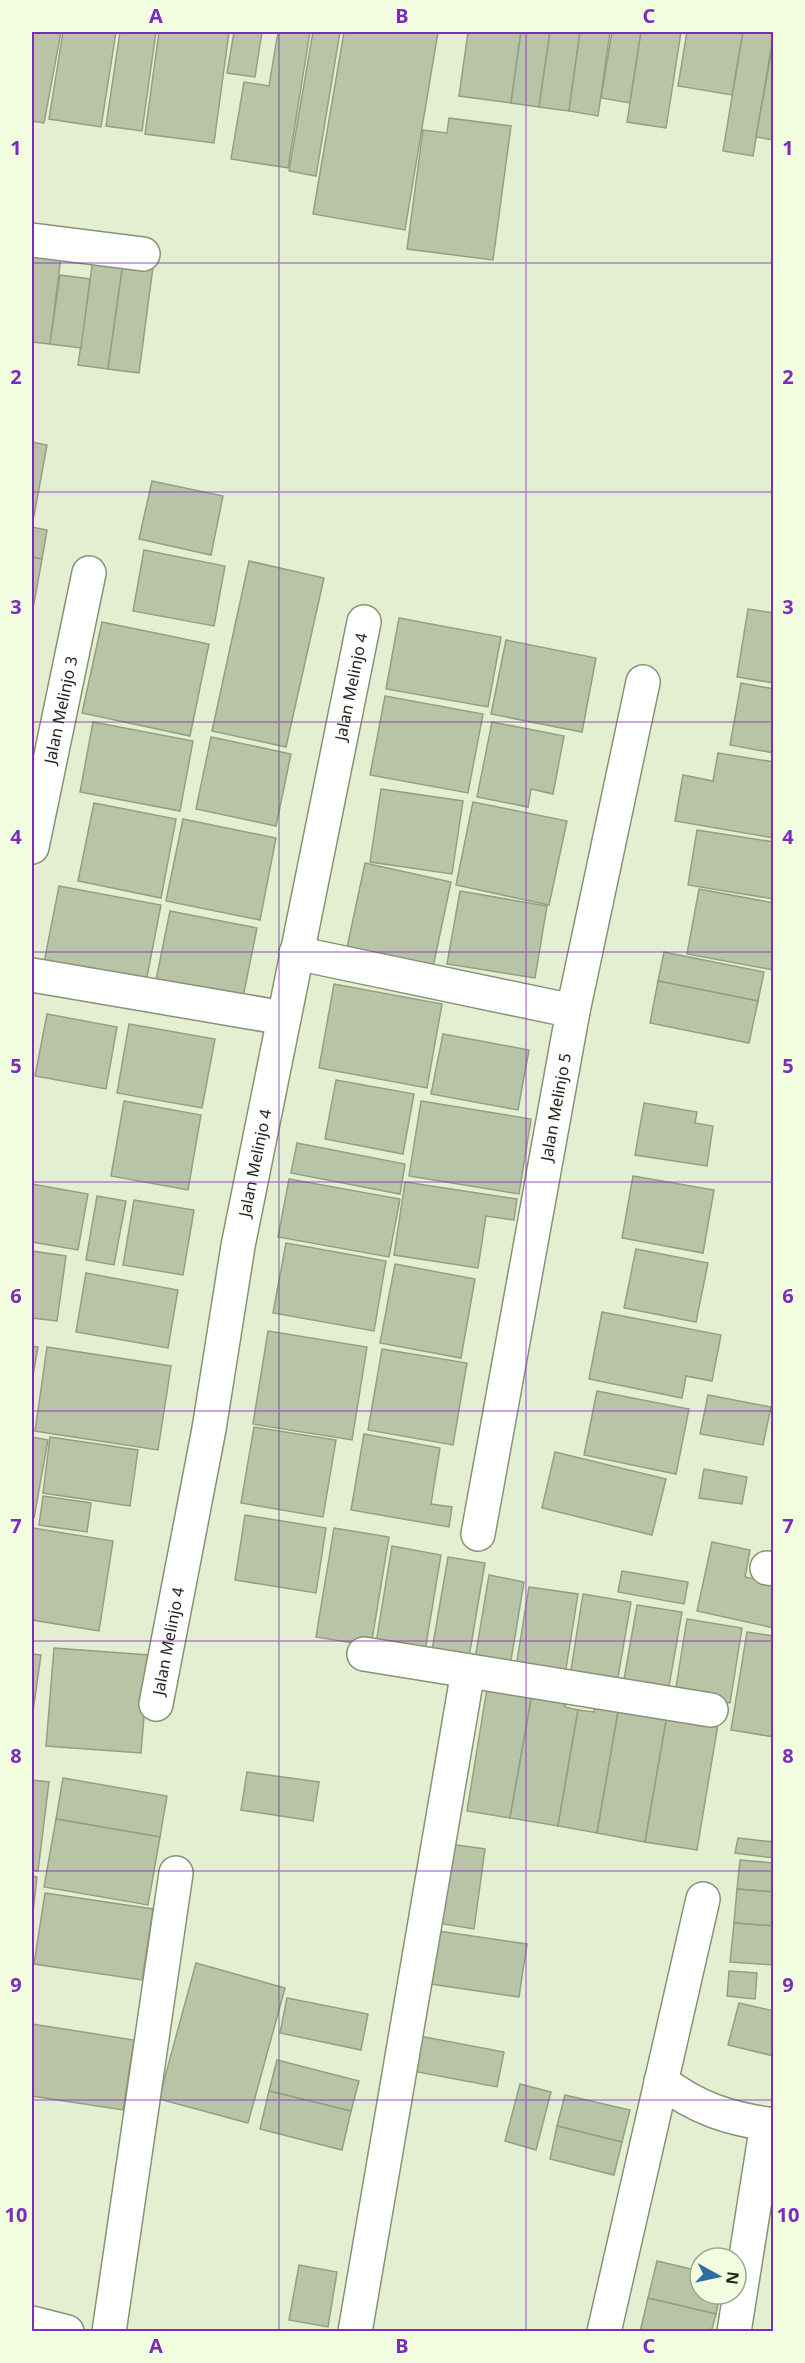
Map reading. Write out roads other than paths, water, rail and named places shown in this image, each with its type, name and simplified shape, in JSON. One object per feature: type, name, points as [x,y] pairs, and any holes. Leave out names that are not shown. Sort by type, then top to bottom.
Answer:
[{"type":"street","points":[[32,240],[143,254]]},
{"type":"street","name":"Jalan Melinjo 3","points":[[32,847],[89,573]]},
{"type":"street","name":"Jalan Melinjo 4","points":[[156,1704],[209,1429],[238,1246],[364,622]]},
{"type":"street","name":"Jalan Melinjo 5","points":[[478,1534],[573,1011],[643,682]]},
{"type":"street","points":[[296,953],[573,1011]]},
{"type":"street","points":[[32,975],[284,1018]]},
{"type":"street","points":[[364,1654],[711,1710]]},
{"type":"street","points":[[355,2331],[468,1671]]},
{"type":"street","points":[[109,2331],[176,1873]]},
{"type":"street","points":[[604,2331],[703,1899]]},
{"type":"street","points":[[661,2081],[696,2104],[716,2112],[770,2125],[734,2331]]},
{"type":"street","points":[[32,2323],[67,2331]]}]
